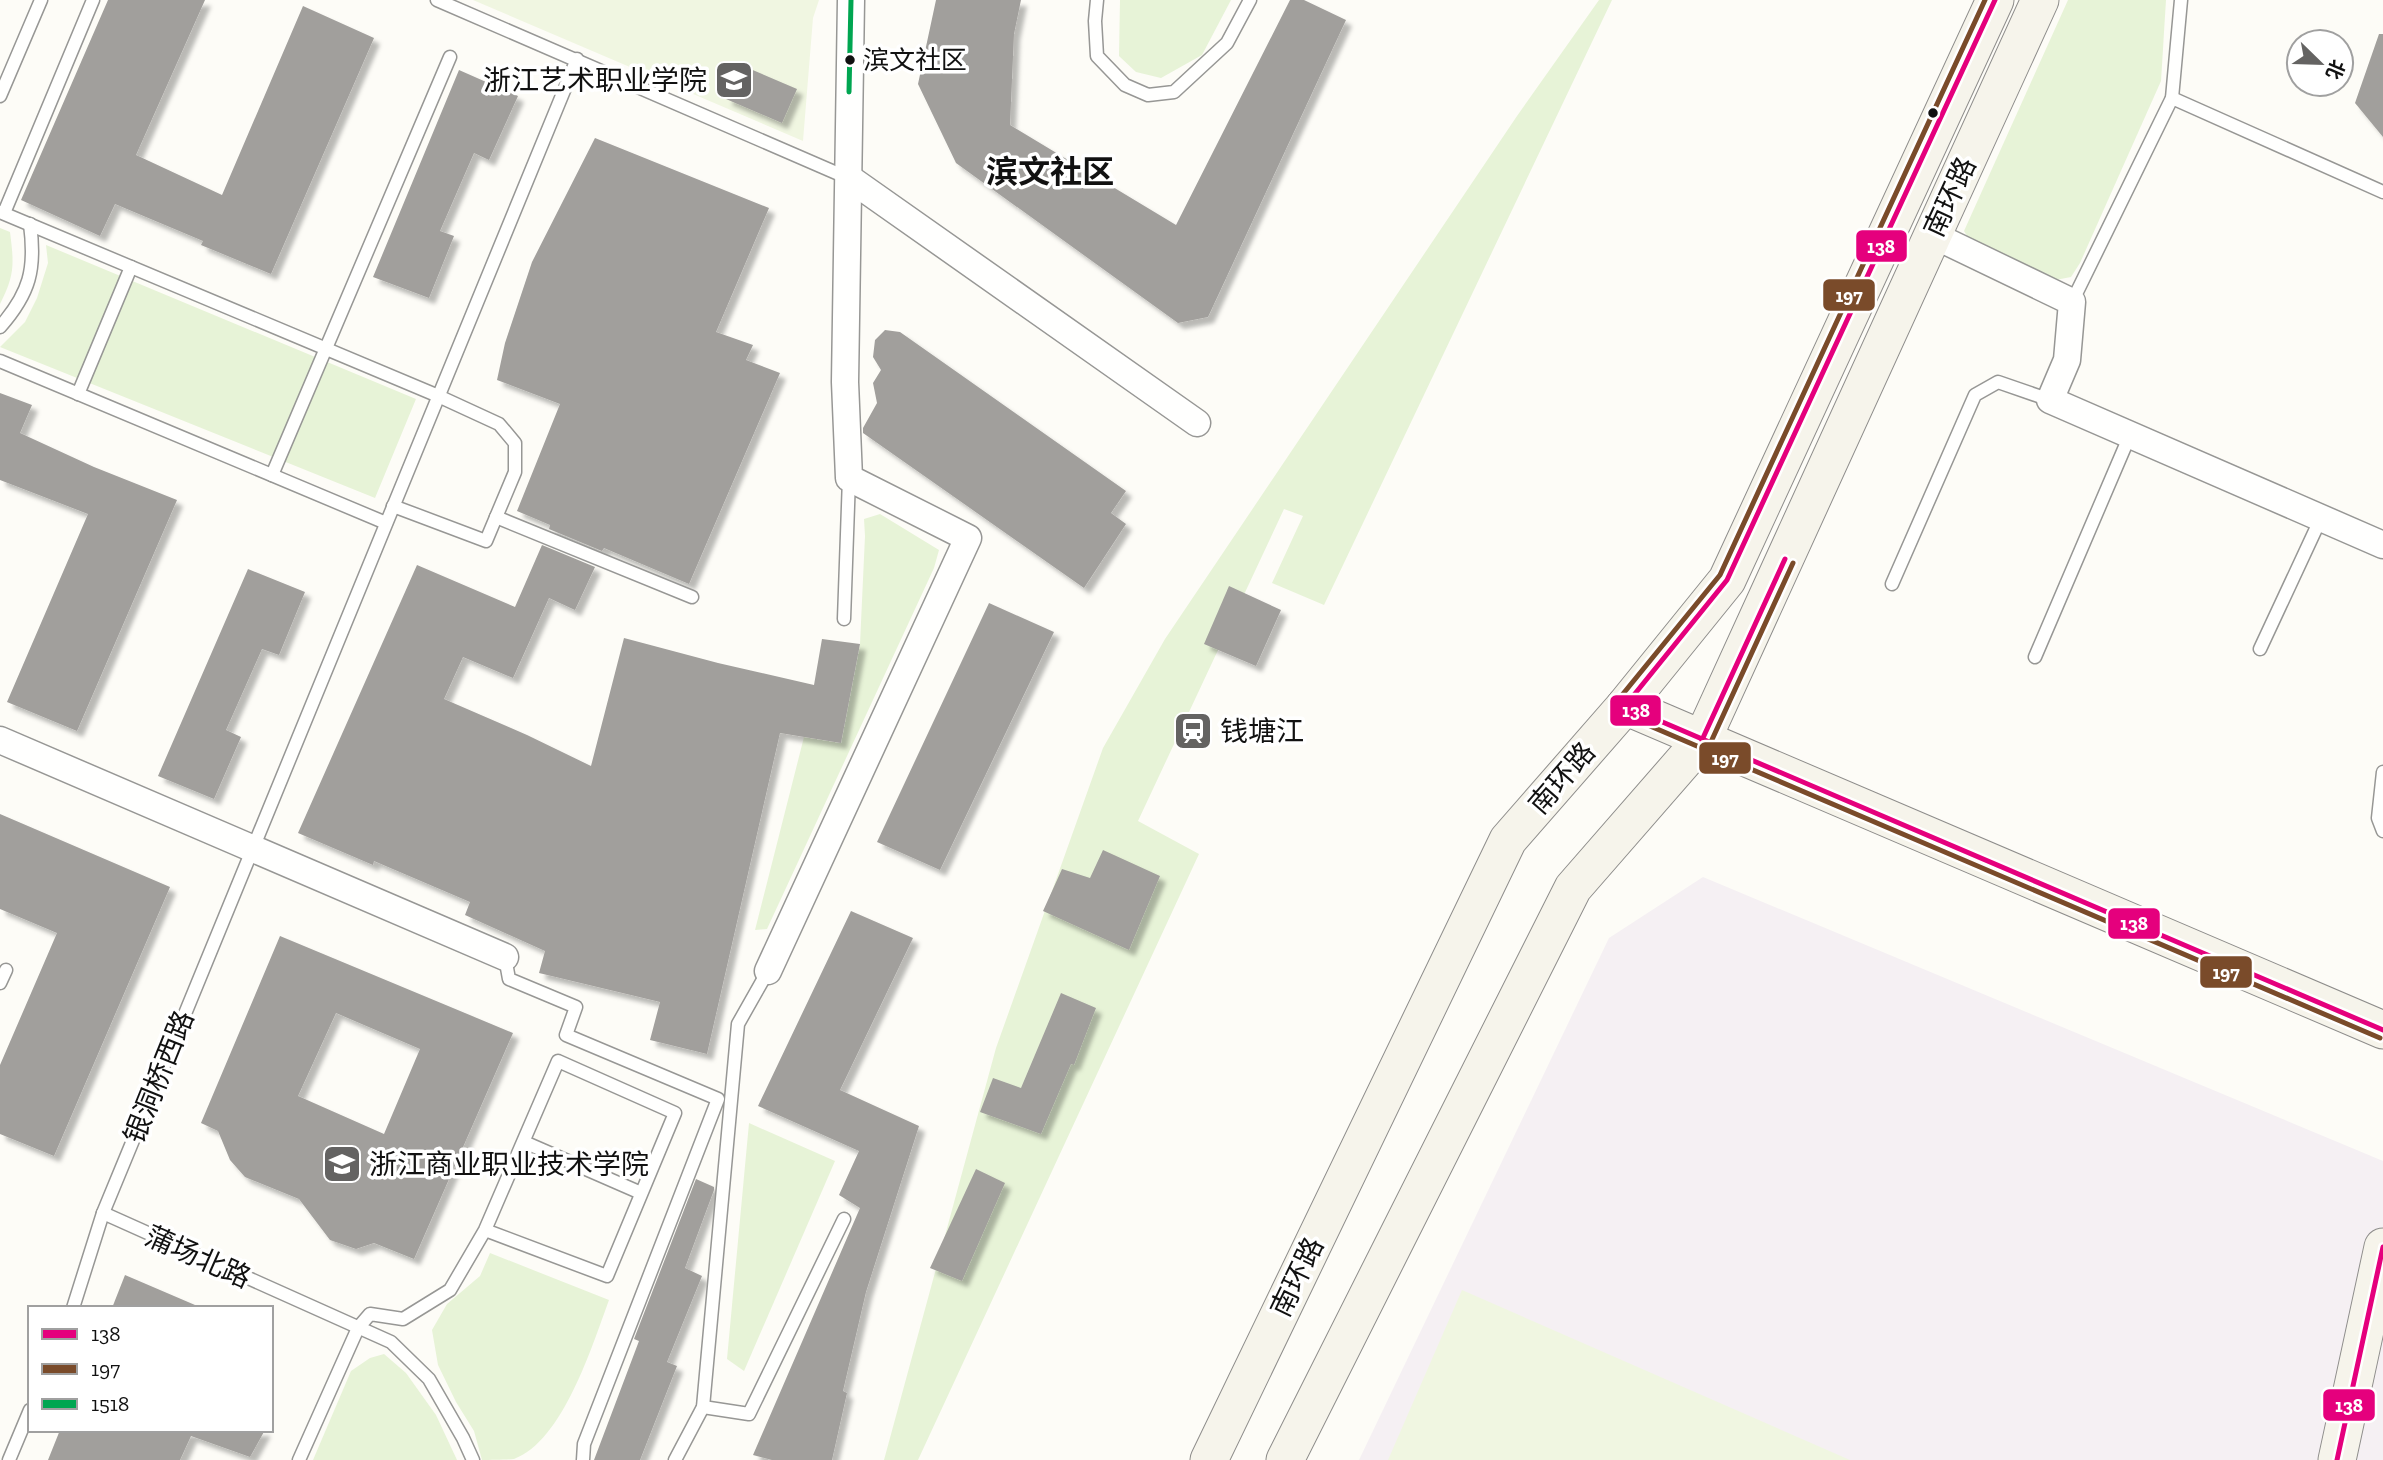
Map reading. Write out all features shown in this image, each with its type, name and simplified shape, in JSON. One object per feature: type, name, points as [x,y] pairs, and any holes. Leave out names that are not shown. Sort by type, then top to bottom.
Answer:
[{"type":"main road","name":"南环路","points":[[1209,1460],[1508,841],[1625,706],[1727,580],[1996,0]]},
{"type":"main road","name":"南环路","points":[[1285,1460],[1573,888],[1702,740],[2040,0]]},
{"type":"main road","points":[[1625,706],[2383,1030]]},
{"type":"main road","points":[[2337,1460],[2383,1247]]},
{"type":"street","points":[[768,971],[968,538],[849,478],[845,382],[851,0]]},
{"type":"street","points":[[849,178],[1197,423]]},
{"type":"street","points":[[1933,235],[2072,302],[2067,360],[2050,400],[2383,545]]},
{"type":"street","points":[[0,740],[505,957]]},
{"type":"lane","points":[[0,96],[41,0]]},
{"type":"lane","points":[[93,0],[2,212],[436,395],[499,424],[515,443],[514,472],[486,541],[393,506]]},
{"type":"lane","points":[[437,0],[849,178]]},
{"type":"lane","points":[[1097,0],[1097,56],[1125,85],[1148,95],[1174,92],[1227,43],[1250,0]]},
{"type":"lane","points":[[2072,302],[2172,98],[2181,0]]},
{"type":"lane","points":[[272,475],[450,57]]},
{"type":"lane","name":"银洞桥西路","points":[[74,1306],[103,1213],[436,395],[576,59]]},
{"type":"lane","points":[[2172,98],[2383,192]]},
{"type":"lane","points":[[0,327],[14,311],[27,289],[34,251],[30,224]]},
{"type":"lane","points":[[78,394],[131,267]]},
{"type":"lane","points":[[0,361],[386,523]]},
{"type":"lane","points":[[1892,584],[1975,395],[1998,382],[2050,400]]},
{"type":"lane","points":[[2035,657],[2130,435]]},
{"type":"lane","points":[[844,619],[849,478]]},
{"type":"lane","points":[[496,517],[692,597]]},
{"type":"lane","points":[[2260,649],[2321,518]]},
{"type":"lane","points":[[2383,772],[2378,818],[2383,831]]},
{"type":"lane","points":[[505,957],[509,979],[576,1007],[566,1035],[718,1099],[584,1444],[583,1460]]},
{"type":"lane","points":[[0,982],[6,970]]},
{"type":"lane","points":[[674,1460],[703,1408],[738,1024],[768,971]]},
{"type":"lane","points":[[299,1460],[358,1328],[370,1314],[403,1319],[450,1290],[485,1230],[558,1061],[675,1113],[607,1276],[485,1230]]},
{"type":"lane","points":[[524,1142],[641,1193]]},
{"type":"lane","name":"蒲场北路","points":[[103,1213],[391,1342],[429,1379],[463,1438],[472,1460]]},
{"type":"lane","points":[[703,1408],[749,1415],[844,1219]]},
{"type":"lane","points":[[9,1460],[28,1415]]},
{"type":"shaded area","points":[[1703,877],[2383,1161],[2383,1460],[1359,1460],[1609,938]]},
{"type":"green space","name":"浙江艺术职业学院","points":[[473,0],[819,0],[813,18],[803,141]]},
{"type":"green space","points":[[1120,0],[1231,0],[1202,55],[1161,78],[1136,72],[1119,56]]},
{"type":"green space","points":[[1599,0],[1612,0],[1324,605],[1272,583],[1303,516],[1284,509],[1138,821],[1199,854],[918,1460],[884,1460],[996,1048],[1103,748],[1165,639],[1517,116]]},
{"type":"green space","points":[[2068,0],[2166,0],[2161,81],[2080,263],[2071,277],[2045,282],[1974,247],[1964,231]]},
{"type":"green space","points":[[0,228],[10,232],[13,261],[11,277],[0,304]]},
{"type":"green space","points":[[46,245],[416,399],[375,498],[0,347],[25,322],[37,298],[48,263]]},
{"type":"green space","points":[[880,514],[939,550],[934,568],[767,929],[755,930],[804,737],[841,743],[860,644],[864,519]]},
{"type":"green space","points":[[749,1123],[835,1161],[744,1371],[727,1359]]},
{"type":"green space","points":[[490,1253],[609,1300],[574,1390],[561,1413],[531,1449],[514,1459],[482,1460],[474,1431],[438,1365],[432,1330],[447,1304],[480,1276]]},
{"type":"green space","points":[[1462,1290],[1850,1460],[1388,1460]]},
{"type":"green space","points":[[384,1354],[406,1373],[436,1415],[457,1460],[313,1460],[351,1371],[370,1358]]},
{"type":"building","points":[[108,0],[205,0],[136,155],[222,195],[303,6],[374,38],[271,274],[201,245],[203,241],[115,204],[100,236],[21,200]]},
{"type":"building","points":[[936,0],[1021,0],[1014,34],[1010,125],[1176,225],[1290,0],[1304,0],[1346,20],[1208,317],[1178,323],[956,163],[918,84]]},
{"type":"building","points":[[2379,34],[2383,34],[2383,137],[2355,103]]},
{"type":"building","points":[[741,65],[797,89],[782,123],[726,99]]},
{"type":"building","points":[[459,70],[518,96],[489,160],[474,153],[440,231],[454,236],[429,298],[373,277]]},
{"type":"building","points":[[595,138],[769,208],[716,332],[753,345],[746,360],[780,373],[689,584],[604,548],[602,551],[549,529],[550,525],[517,511],[560,404],[497,380],[505,343],[532,262]]},
{"type":"building","points":[[885,330],[900,332],[1126,491],[1111,513],[1126,524],[1084,588],[863,433],[863,428],[877,403],[873,383],[881,370],[873,357],[875,340]]},
{"type":"building","points":[[0,393],[32,405],[20,433],[94,467],[177,500],[77,731],[7,702],[88,514],[0,480]]},
{"type":"building","points":[[542,545],[595,567],[575,610],[549,598],[513,678],[463,657],[444,699],[591,766],[624,638],[814,685],[822,639],[860,644],[841,743],[780,733],[707,1054],[650,1040],[660,1002],[539,973],[545,951],[465,915],[470,902],[374,861],[373,865],[298,833],[417,565],[515,607]]},
{"type":"building","points":[[248,569],[305,592],[279,655],[262,649],[226,730],[241,737],[214,799],[158,776]]},
{"type":"building","points":[[1229,586],[1281,610],[1256,666],[1204,644]]},
{"type":"building","points":[[989,603],[1054,632],[940,870],[877,842]]},
{"type":"building","points":[[0,814],[170,887],[54,1156],[0,1134],[0,1065],[57,933],[0,909]]},
{"type":"building","points":[[1103,850],[1160,876],[1129,950],[1043,911],[1062,869],[1090,878]]},
{"type":"building","points":[[851,911],[913,938],[840,1090],[919,1126],[866,1292],[843,1391],[847,1393],[832,1460],[772,1460],[753,1455],[860,1208],[839,1195],[859,1151],[758,1106]]},
{"type":"building","points":[[280,936],[513,1033],[414,1259],[374,1243],[356,1249],[330,1240],[299,1199],[245,1177],[230,1160],[218,1131],[201,1123]],"holes":[[[336,1013],[420,1049],[384,1134],[298,1096]]]},
{"type":"building","points":[[1061,993],[1096,1008],[1074,1065],[1071,1064],[1041,1134],[980,1112],[993,1078],[1021,1088]]},
{"type":"building","points":[[976,1169],[1005,1183],[962,1281],[930,1268]]},
{"type":"building","points":[[696,1179],[714,1187],[714,1190],[685,1268],[702,1276],[667,1362],[677,1366],[640,1460],[594,1460],[639,1341],[634,1339]]},
{"type":"building","points":[[125,1275],[197,1306],[113,1306]]},
{"type":"building","points":[[59,1432],[264,1432],[250,1457],[191,1436],[180,1460],[48,1460]]},
{"type":"transit line","name":"1518","points":[[849,92],[851,0]]},
{"type":"transit line","name":"197","points":[[1985,0],[1720,575],[1618,700],[1617,709],[1622,714],[2380,1038]]},
{"type":"transit line","name":"138","points":[[1995,0],[1727,580],[1625,706],[2383,1030]]},
{"type":"transit line","name":"138","points":[[1702,740],[1785,559]]},
{"type":"transit line","name":"197","points":[[1710,744],[1793,563]]},
{"type":"transit line","name":"138","points":[[2337,1460],[2383,1247]]},
{"type":"place","name":"滨文社区","points":[[850,60]]},
{"type":"place","name":"浙江艺术职业学院","points":[[734,80]]},
{"type":"place","name":"钱塘江","points":[[1193,731]]},
{"type":"place","name":"浙江商业职业技术学院","points":[[342,1164]]},
{"type":"district","name":"滨文社区","points":[[1050,172]]}]
